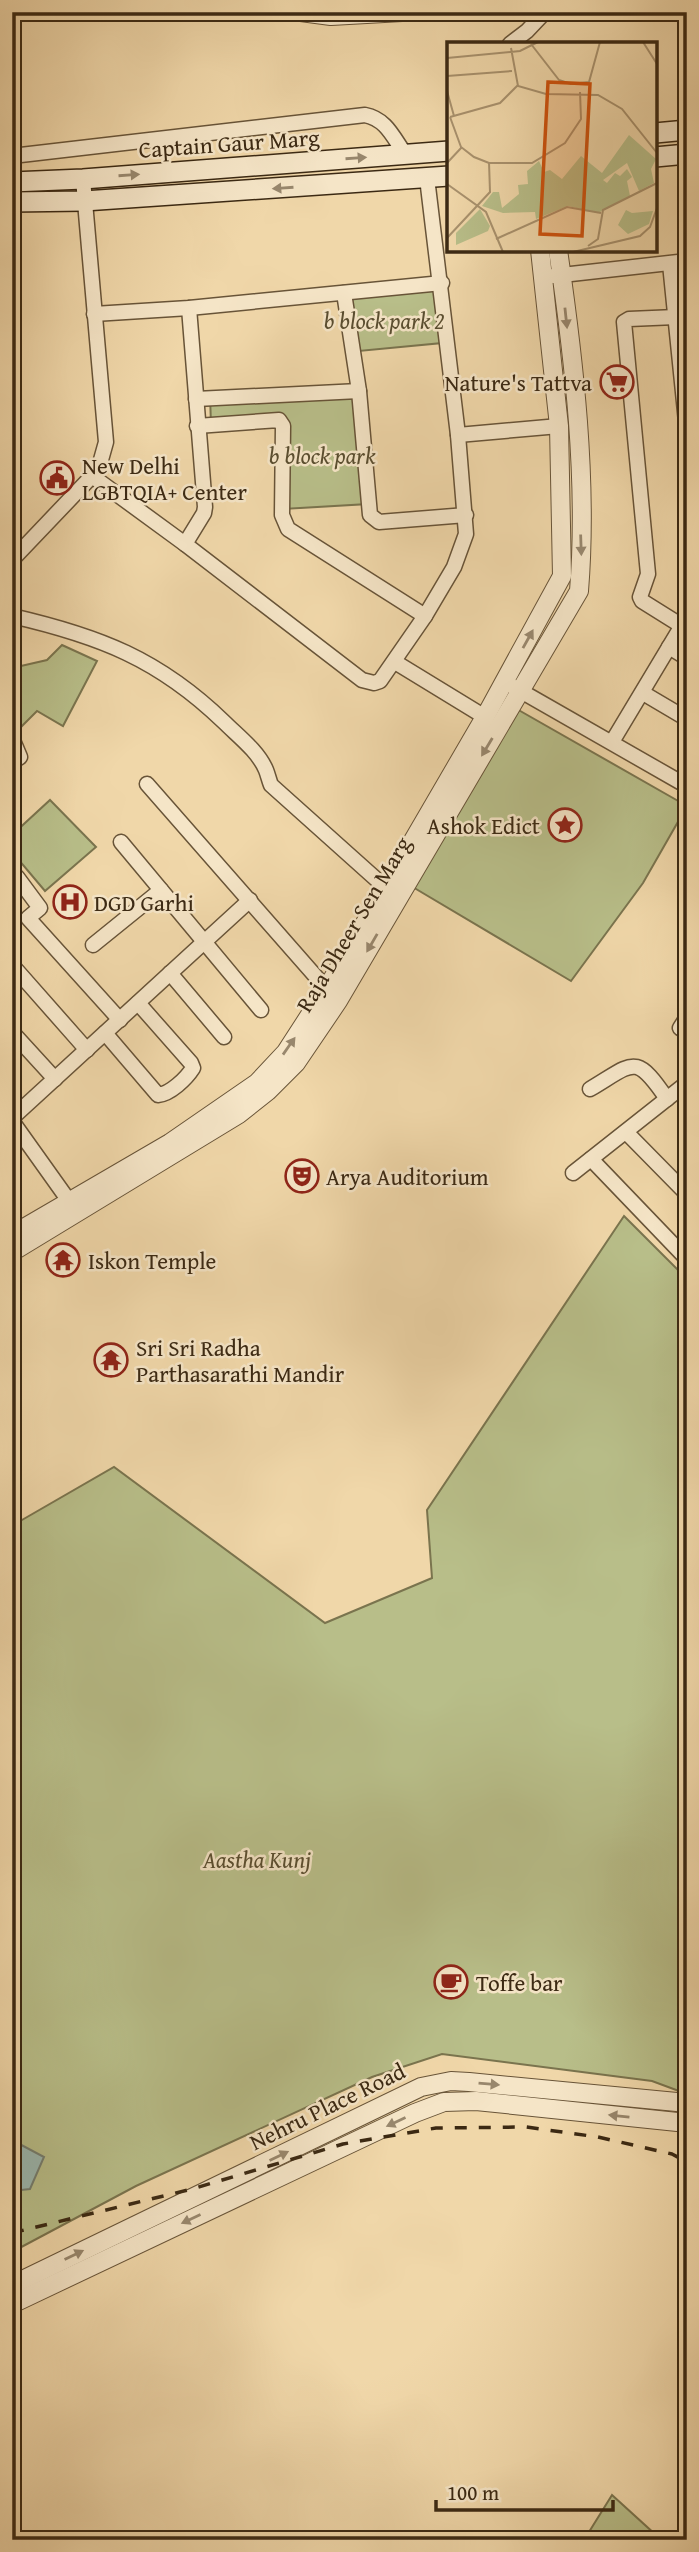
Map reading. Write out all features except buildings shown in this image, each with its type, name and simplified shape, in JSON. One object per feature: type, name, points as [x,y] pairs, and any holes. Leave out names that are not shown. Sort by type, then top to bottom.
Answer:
[{"type":"main road","points":[[657,133],[687,130]]},
{"type":"main road","name":"Captain Gaur Marg","points":[[12,182],[447,151]]},
{"type":"main road","points":[[657,157],[687,154]]},
{"type":"main road","points":[[12,202],[84,201],[447,176]]},
{"type":"street","points":[[301,12],[331,16],[402,12]]},
{"type":"street","points":[[513,42],[545,12]]},
{"type":"street","points":[[12,156],[365,115],[384,122],[405,154]]},
{"type":"street","points":[[92,476],[362,680],[373,683],[380,681],[425,616],[464,545],[466,515],[458,435],[442,282],[427,178]]},
{"type":"street","points":[[12,560],[92,476],[99,467],[106,442],[83,179]]},
{"type":"street","name":"Raja Dheer Sen Marg","points":[[12,1236],[73,1207],[239,1114],[268,1091],[296,1063],[386,888],[485,717],[562,576],[559,426],[541,252]]},
{"type":"street","name":"Raja Dheer Sen Marg","points":[[332,996],[521,691],[579,591],[582,558],[578,419],[558,252]]},
{"type":"street","points":[[543,277],[687,261]]},
{"type":"street","points":[[670,264],[687,432]]},
{"type":"street","points":[[94,314],[189,308],[442,282]]},
{"type":"street","points":[[344,293],[359,391],[370,516],[379,522],[466,515]]},
{"type":"street","points":[[185,544],[205,507],[189,308]]},
{"type":"street","points":[[612,742],[684,621],[642,601],[640,597],[648,573],[624,323],[629,319],[676,317]]},
{"type":"street","points":[[196,399],[359,391]]},
{"type":"street","points":[[197,426],[279,420],[283,426],[282,515],[288,529],[425,616]]},
{"type":"street","points":[[458,435],[559,426]]},
{"type":"street","points":[[12,536],[25,546]]},
{"type":"street","points":[[12,616],[97,639],[127,652],[172,678],[202,700],[255,752],[271,785],[386,888]]},
{"type":"street","points":[[669,647],[687,658]]},
{"type":"street","points":[[395,662],[485,717]]},
{"type":"street","points":[[505,681],[687,786]]},
{"type":"street","points":[[643,693],[687,719]]},
{"type":"street","points":[[12,738],[20,757],[12,762]]},
{"type":"street","points":[[147,784],[332,996]]},
{"type":"street","points":[[121,842],[261,1010]]},
{"type":"street","points":[[14,877],[40,908],[28,918],[120,1020]]},
{"type":"street","points":[[93,945],[161,890]]},
{"type":"street","points":[[73,1207],[12,1119],[250,900]]},
{"type":"street","points":[[12,965],[87,1050]]},
{"type":"street","points":[[170,974],[224,1037]]},
{"type":"street","points":[[105,1032],[158,1095],[167,1093],[190,1073],[193,1068],[191,1063],[138,1003]]},
{"type":"street","points":[[687,1017],[680,1028],[687,1032]]},
{"type":"street","points":[[12,1031],[55,1079]]},
{"type":"street","points":[[590,1089],[628,1066],[641,1067],[650,1074],[667,1099]]},
{"type":"street","points":[[573,1173],[687,1083]]},
{"type":"street","points":[[626,1132],[687,1194]]},
{"type":"street","points":[[591,1160],[687,1259]]},
{"type":"street","name":"Raja Dheer Sen Marg","points":[[12,1252],[73,1207]]},
{"type":"street","name":"Nehru Place Road","points":[[12,2285],[421,2087],[435,2083],[469,2082],[687,2103]]},
{"type":"street","name":"Nehru Place Road","points":[[12,2304],[415,2113],[444,2102],[476,2101],[687,2123]]},
{"type":"green space","points":[[687,266],[687,351],[680,352],[677,268]]},
{"type":"green space","name":"b block park 2","points":[[437,287],[442,343],[359,351],[351,295]]},
{"type":"green space","name":"b block park","points":[[355,386],[368,504],[283,509],[279,421],[211,425],[210,395]]},
{"type":"green space","points":[[62,645],[97,661],[63,726],[37,711],[12,736],[12,668],[47,660]]},
{"type":"green space","points":[[515,708],[687,806],[643,883],[571,981],[411,886]]},
{"type":"green space","points":[[50,800],[96,847],[45,891],[12,852],[12,835]]},
{"type":"green space","name":"Aastha Kunj","points":[[624,1216],[687,1279],[687,2094],[652,2081],[442,2054],[372,2077],[136,2186],[12,2252],[12,1519],[15,1524],[114,1467],[325,1623],[432,1578],[427,1510]]},
{"type":"green space","points":[[612,2495],[657,2536],[646,2540],[584,2540]]},
{"type":"water","points":[[12,2140],[44,2157],[30,2189],[12,2191]]},
{"type":"railway","points":[[12,2233],[192,2189],[343,2144],[436,2128],[526,2127],[598,2137],[672,2154],[687,2162]]},
{"type":"place","name":"Nature's Tattva","points":[[617,382]]},
{"type":"place","name":"New Delhi LGBTQIA+ Center","points":[[57,478]]},
{"type":"place","name":"Ashok Edict","points":[[565,825]]},
{"type":"place","name":"DGD Garhi","points":[[70,902]]},
{"type":"place","name":"Arya Auditorium","points":[[302,1176]]},
{"type":"place","name":"Iskon Temple","points":[[63,1260]]},
{"type":"place","name":"Sri Sri Radha Parthasarathi Mandir","points":[[111,1360]]},
{"type":"place","name":"Toffe bar","points":[[451,1982]]}]
